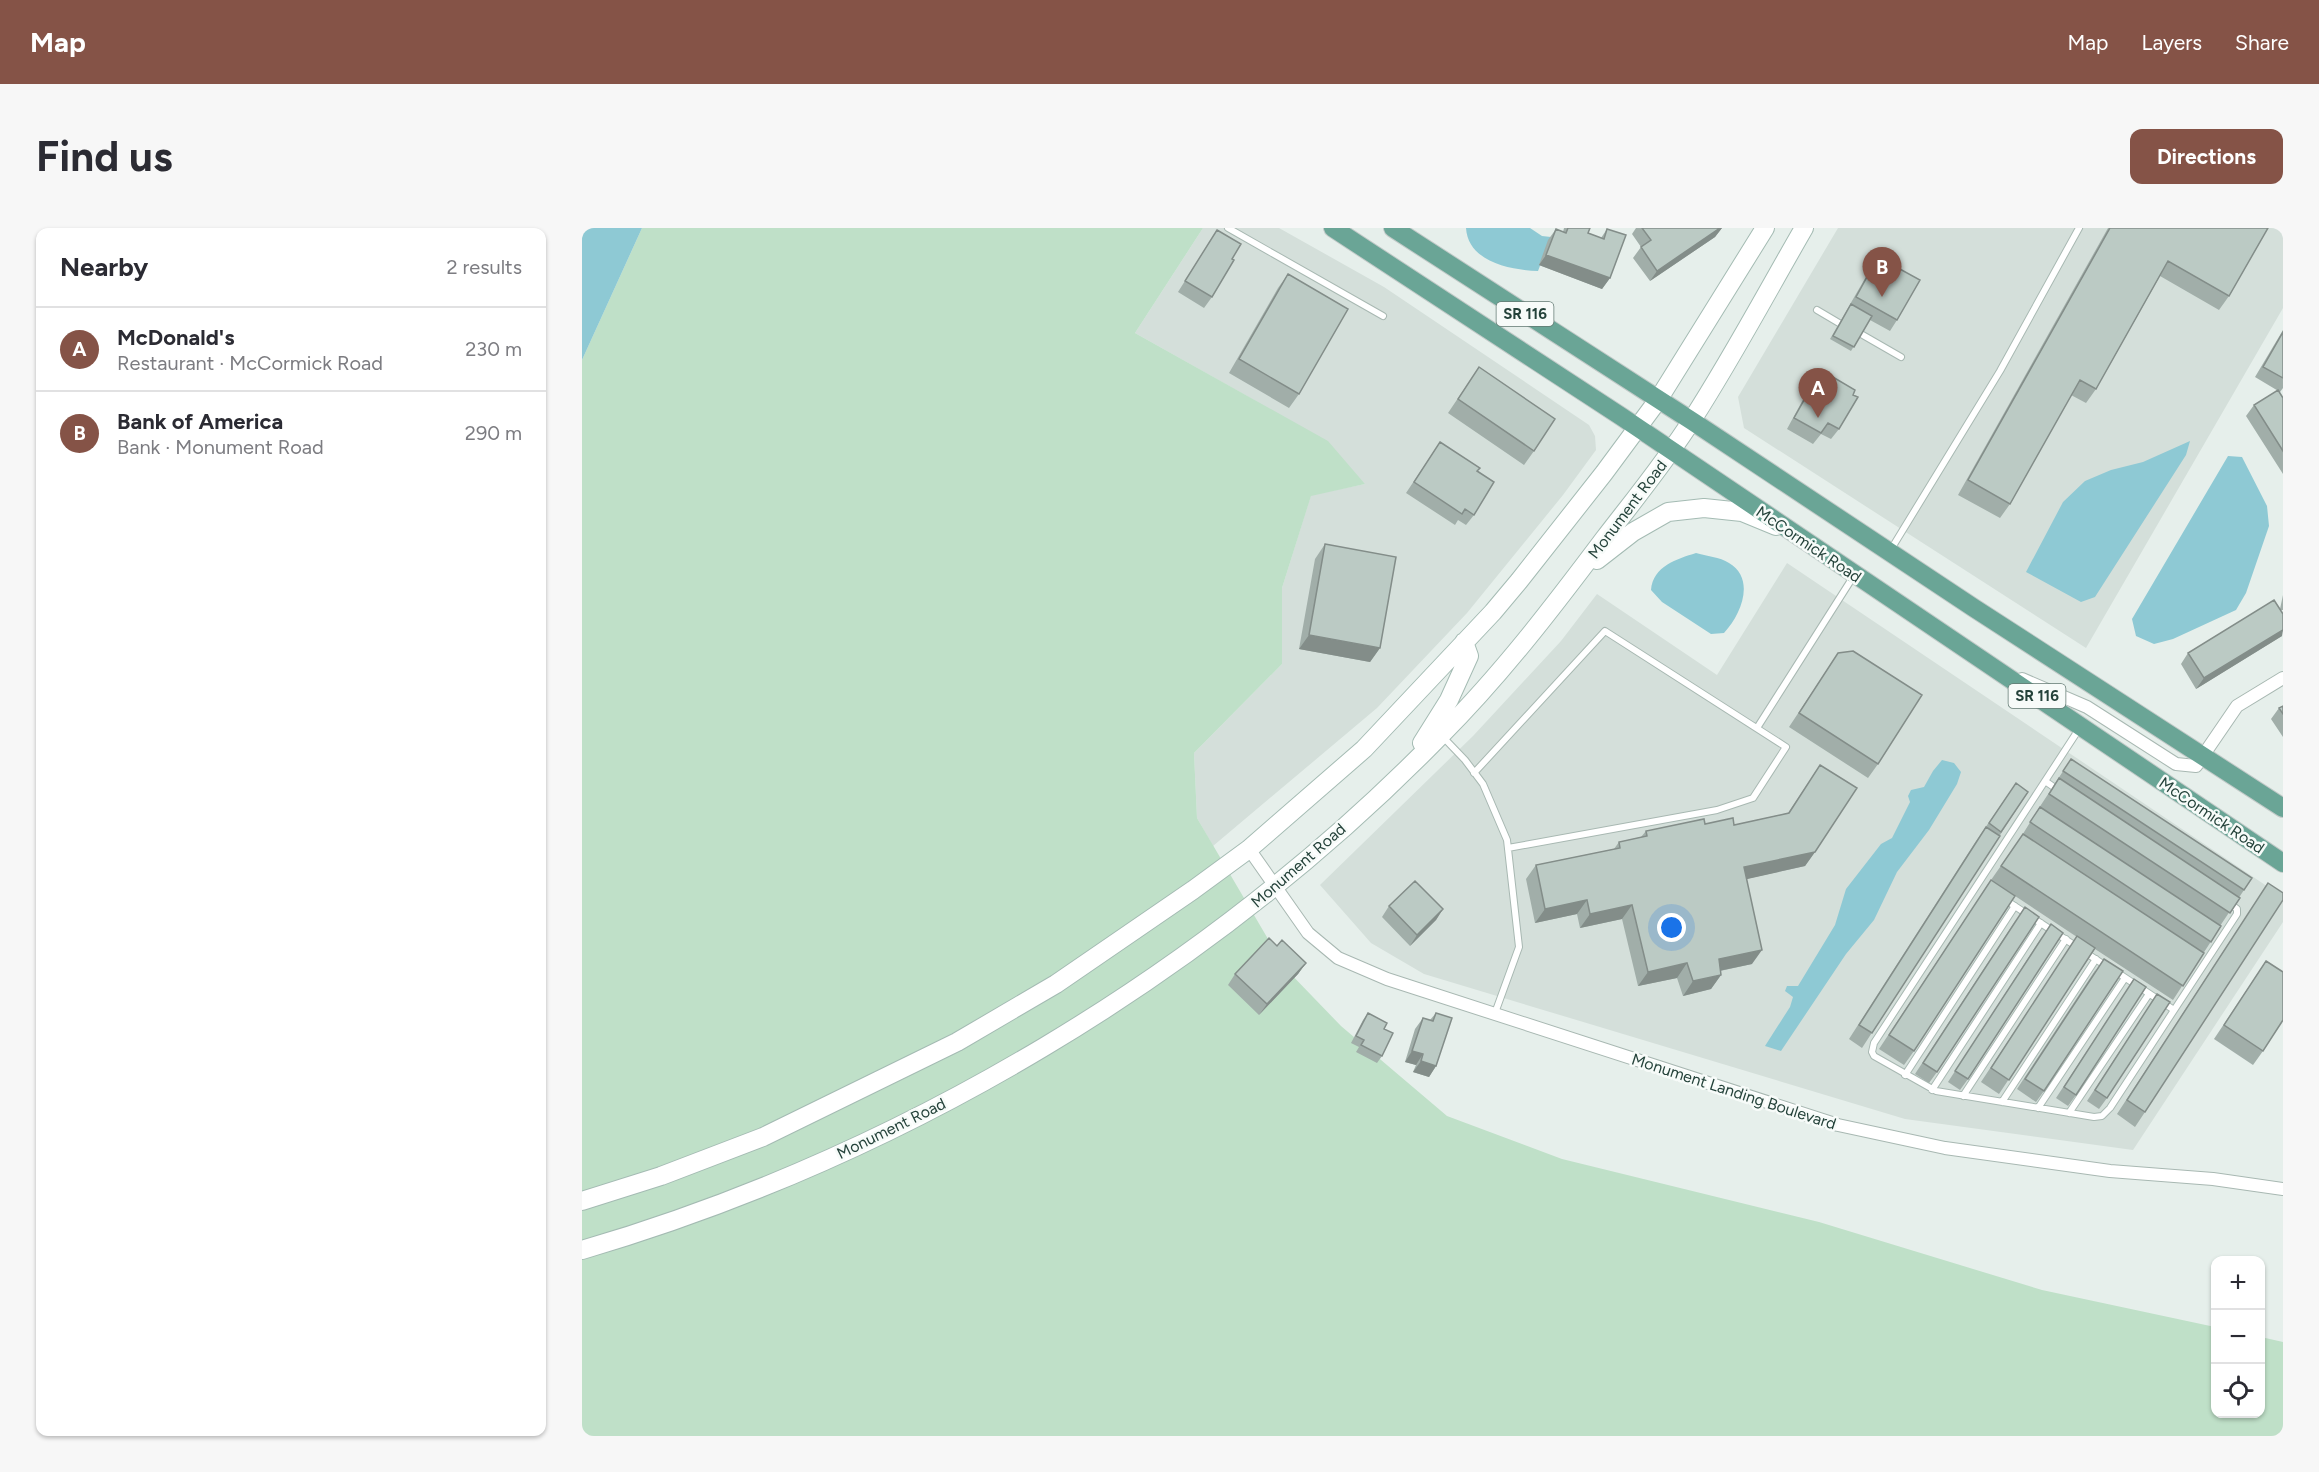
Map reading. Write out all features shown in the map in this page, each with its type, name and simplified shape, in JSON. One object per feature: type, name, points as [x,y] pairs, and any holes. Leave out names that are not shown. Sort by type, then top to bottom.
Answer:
[{"type":"main road","name":"McCormick Road","points":[[1333,228],[1637,428],[2283,862]]},
{"type":"main road","name":"SR 116","points":[[1393,228],[2283,808]]},
{"type":"main road","points":[[582,1201],[662,1176],[763,1137],[957,1042],[1056,984],[1249,849],[1364,749],[1519,581],[1658,400],[1765,228]]},
{"type":"main road","name":"Monument Road","points":[[582,1250],[679,1219],[782,1179],[906,1123],[996,1074],[1081,1023],[1162,971],[1276,886],[1395,781],[1504,666],[1576,576],[1692,421],[1804,228]]},
{"type":"main road","points":[[1576,576],[1633,532],[1668,512],[1704,508],[1743,512],[1789,531]]},
{"type":"main road","points":[[1395,781],[1449,700],[1469,656],[1464,642]]},
{"type":"street","points":[[1998,669],[2087,707],[2176,764],[2196,766],[2237,706],[2283,678]]},
{"type":"street","name":"Monument Landing Boulevard","points":[[1249,849],[1308,933],[1338,958],[1387,979],[1838,1125],[1968,1151],[2110,1171],[2213,1179],[2283,1190]]},
{"type":"lane","points":[[1228,228],[1383,316]]},
{"type":"lane","points":[[1890,552],[2000,371],[2079,228]]},
{"type":"lane","points":[[1816,310],[1839,323]]},
{"type":"lane","points":[[1861,334],[1901,357]]},
{"type":"lane","points":[[1757,728],[1855,574]]},
{"type":"lane","points":[[1474,773],[1605,631],[1786,747],[1753,798],[1717,810],[1508,848]]},
{"type":"lane","points":[[2081,726],[1872,1048],[1874,1056],[1932,1090],[2094,1117],[2105,1114],[2238,912],[2224,900]]},
{"type":"lane","points":[[1441,735],[1483,784],[1508,840],[1519,947],[1495,1013]]},
{"type":"lane","points":[[2045,781],[2065,794]]},
{"type":"lane","points":[[2026,809],[2036,816]]},
{"type":"lane","points":[[2009,836],[2019,842]]},
{"type":"lane","points":[[1978,882],[1988,888]]},
{"type":"lane","points":[[1997,894],[2174,1010]]},
{"type":"lane","points":[[1905,1075],[2015,906]]},
{"type":"lane","points":[[1932,1090],[2041,923]]},
{"type":"lane","points":[[2212,930],[2222,937]]},
{"type":"lane","points":[[1963,1096],[2066,939]]},
{"type":"lane","points":[[2194,958],[2204,964]]},
{"type":"lane","points":[[2002,1102],[2096,959]]},
{"type":"lane","points":[[2038,1108],[2125,978]]},
{"type":"lane","points":[[2070,1113],[2149,994]]},
{"type":"shaded area","points":[[1203,228],[1279,228],[1384,287],[1589,425],[1595,436],[1596,450],[1563,495],[1467,613],[1377,708],[1213,846],[1197,818],[1194,753],[1282,664],[1282,588],[1311,495],[1365,484],[1254,400],[1135,333]]},
{"type":"shaded area","points":[[1838,228],[2283,228],[2283,308],[2086,648],[1744,428],[1738,397]]},
{"type":"shaded area","points":[[1787,563],[2283,897],[2283,922],[2133,1150],[1905,1119],[1424,974],[1371,943],[1320,885],[1473,736],[1561,641],[1597,594],[1717,675]]},
{"type":"green space","points":[[642,228],[1203,228],[1135,333],[1328,441],[1365,484],[1311,496],[1282,588],[1282,664],[1194,753],[1197,818],[1285,968],[1341,1026],[1447,1116],[1562,1159],[1819,1222],[2042,1290],[2211,1326],[2211,1418],[2265,1418],[2265,1338],[2283,1342],[2283,1436],[582,1436],[582,360]]},
{"type":"water","points":[[582,228],[642,228],[582,360]]},
{"type":"water","points":[[1466,228],[1530,228],[1542,236],[1551,237],[1538,271],[1516,269],[1493,262],[1474,249]]},
{"type":"water","points":[[2190,441],[2186,455],[2095,597],[2081,602],[2026,572],[2063,502],[2085,481],[2111,470],[2143,462]]},
{"type":"water","points":[[2228,456],[2242,457],[2267,506],[2269,526],[2246,593],[2236,610],[2173,639],[2154,644],[2136,636],[2132,619]]},
{"type":"water","points":[[1696,553],[1729,563],[1742,578],[1744,587],[1740,607],[1736,617],[1724,633],[1711,634],[1662,602],[1651,590],[1656,575],[1661,569],[1674,561]]},
{"type":"water","points":[[1942,760],[1954,763],[1961,772],[1957,784],[1929,830],[1897,872],[1874,920],[1846,954],[1781,1051],[1765,1046],[1790,1007],[1793,997],[1785,991],[1787,986],[1798,986],[1835,925],[1846,889],[1881,844],[1892,838],[1910,802],[1908,796],[1911,790],[1924,787]]},
{"type":"building","points":[[1568,228],[1590,228],[1588,233],[1604,239],[1607,229],[1626,235],[1610,278],[1546,255],[1556,229],[1566,233]]},
{"type":"building","points":[[1642,228],[1720,228],[1657,271],[1641,247],[1651,240]]},
{"type":"building","points":[[2110,228],[2268,228],[2229,296],[2168,261],[2096,389],[2080,380],[2010,504],[1968,480]]},
{"type":"building","points":[[1217,230],[1241,244],[1212,297],[1185,281]]},
{"type":"building","points":[[1878,257],[1920,280],[1897,320],[1856,297]]},
{"type":"building","points":[[1288,274],[1348,309],[1299,394],[1239,359]]},
{"type":"building","points":[[1851,304],[1872,316],[1854,347],[1833,336]]},
{"type":"building","points":[[2283,332],[2283,378],[2263,367]]},
{"type":"building","points":[[1479,367],[1555,419],[1534,451],[1458,399]]},
{"type":"building","points":[[1821,370],[1855,390],[1853,395],[1858,397],[1839,429],[1828,423],[1821,433],[1794,418]]},
{"type":"building","points":[[2278,390],[2283,398],[2283,451],[2254,405]]},
{"type":"building","points":[[1440,442],[1480,468],[1477,471],[1494,482],[1474,515],[1465,509],[1462,514],[1414,482]]},
{"type":"building","points":[[1325,544],[1396,557],[1380,648],[1309,635]]},
{"type":"building","points":[[2274,600],[2283,614],[2283,630],[2204,678],[2188,653]]},
{"type":"building","points":[[1853,651],[1922,695],[1878,764],[1799,713],[1838,653]]},
{"type":"building","points":[[2071,759],[2252,878],[2244,890],[2063,771]]},
{"type":"building","points":[[1820,765],[1857,788],[1815,852],[1744,867],[1762,950],[1719,959],[1721,975],[1693,981],[1687,963],[1648,972],[1632,905],[1590,914],[1587,900],[1545,909],[1536,865],[1620,848],[1619,842],[1647,836],[1646,831],[1704,819],[1705,824],[1733,818],[1734,825],[1789,813]]},
{"type":"building","points":[[2059,778],[2240,898],[2230,913],[2049,794]]},
{"type":"building","points":[[2016,783],[2028,792],[2001,832],[1989,823]]},
{"type":"building","points":[[2040,807],[2221,926],[2211,942],[2030,822]]},
{"type":"building","points":[[1986,827],[2000,836],[1872,1033],[1859,1025]]},
{"type":"building","points":[[2023,834],[2204,953],[2183,986],[2001,866]]},
{"type":"building","points":[[1991,880],[2015,896],[1914,1051],[1889,1035]]},
{"type":"building","points":[[1415,881],[1443,909],[1417,935],[1389,906]]},
{"type":"building","points":[[2268,883],[2283,893],[2283,900],[2145,1112],[2127,1100]]},
{"type":"building","points":[[2025,907],[2039,917],[1937,1072],[1923,1063]]},
{"type":"building","points":[[2051,924],[2063,933],[1968,1079],[1955,1071]]},
{"type":"building","points":[[2077,936],[2095,948],[2009,1080],[1991,1068]]},
{"type":"building","points":[[1269,938],[1277,946],[1282,940],[1306,963],[1267,1004],[1235,974]]},
{"type":"building","points":[[2104,959],[2123,971],[2044,1091],[2025,1079]]},
{"type":"building","points":[[2266,961],[2283,972],[2283,1020],[2263,1051],[2224,1025]]},
{"type":"building","points":[[2134,979],[2146,987],[2076,1095],[2064,1087]]},
{"type":"building","points":[[2157,994],[2170,1002],[2107,1098],[2095,1090]]},
{"type":"building","points":[[1368,1013],[1387,1023],[1384,1029],[1393,1033],[1382,1056],[1361,1045],[1364,1040],[1356,1036]]},
{"type":"building","points":[[1436,1013],[1452,1018],[1436,1066],[1421,1061],[1423,1054],[1412,1051],[1423,1018],[1433,1021]]},
{"type":"place","name":"Bank of America","points":[[1882,297]]},
{"type":"place","name":"McDonald's","points":[[1818,418]]}]
